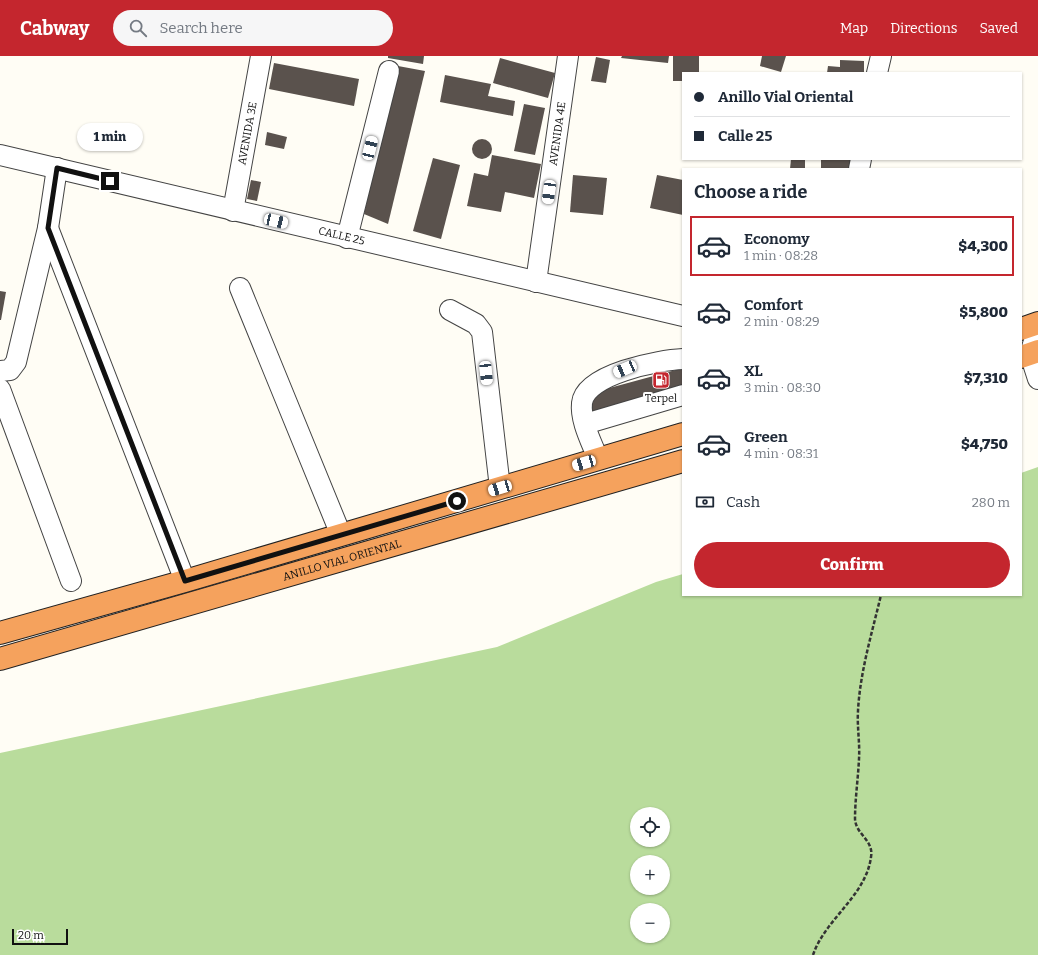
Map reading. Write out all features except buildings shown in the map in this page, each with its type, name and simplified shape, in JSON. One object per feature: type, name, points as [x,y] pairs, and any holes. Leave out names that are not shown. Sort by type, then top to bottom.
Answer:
[{"type":"highway","points":[[1022,329],[1038,323]]},
{"type":"highway","points":[[0,632],[185,581],[682,434]]},
{"type":"highway","name":"ANILLO VIAL ORIENTAL","points":[[0,659],[682,461]]},
{"type":"street","name":"AVENIDA 3E","points":[[233,211],[261,56]]},
{"type":"street","name":"AVENIDA 4E","points":[[536,282],[568,56]]},
{"type":"street","points":[[877,72],[881,56]]},
{"type":"street","points":[[347,238],[389,72]]},
{"type":"street","name":"CALLE 25","points":[[0,155],[682,316]]},
{"type":"street","points":[[5,371],[16,362],[48,228],[57,168]]},
{"type":"street","points":[[48,228],[185,581]]},
{"type":"street","points":[[240,288],[341,535]]},
{"type":"street","points":[[450,310],[476,324],[482,332],[500,488]]},
{"type":"street","points":[[1038,328],[1030,354],[1038,379]]},
{"type":"street","points":[[598,459],[585,424],[582,404],[583,398],[598,383],[625,369],[663,361],[682,359]]},
{"type":"street","points":[[0,389],[71,581]]},
{"type":"street","points":[[585,424],[682,395]]},
{"type":"path","points":[[813,955],[821,938],[860,887],[871,857],[870,844],[858,830],[855,818],[859,752],[858,711],[860,686],[882,596]]},
{"type":"green space","points":[[1038,467],[1038,955],[0,955],[0,753],[497,647],[656,582],[682,574],[682,596],[1022,596],[1022,473]]},
{"type":"place","name":"Terpel","points":[[661,380]]},
{"type":"route","points":[[110,181],[57,168],[48,228],[185,581],[457,501]]}]
